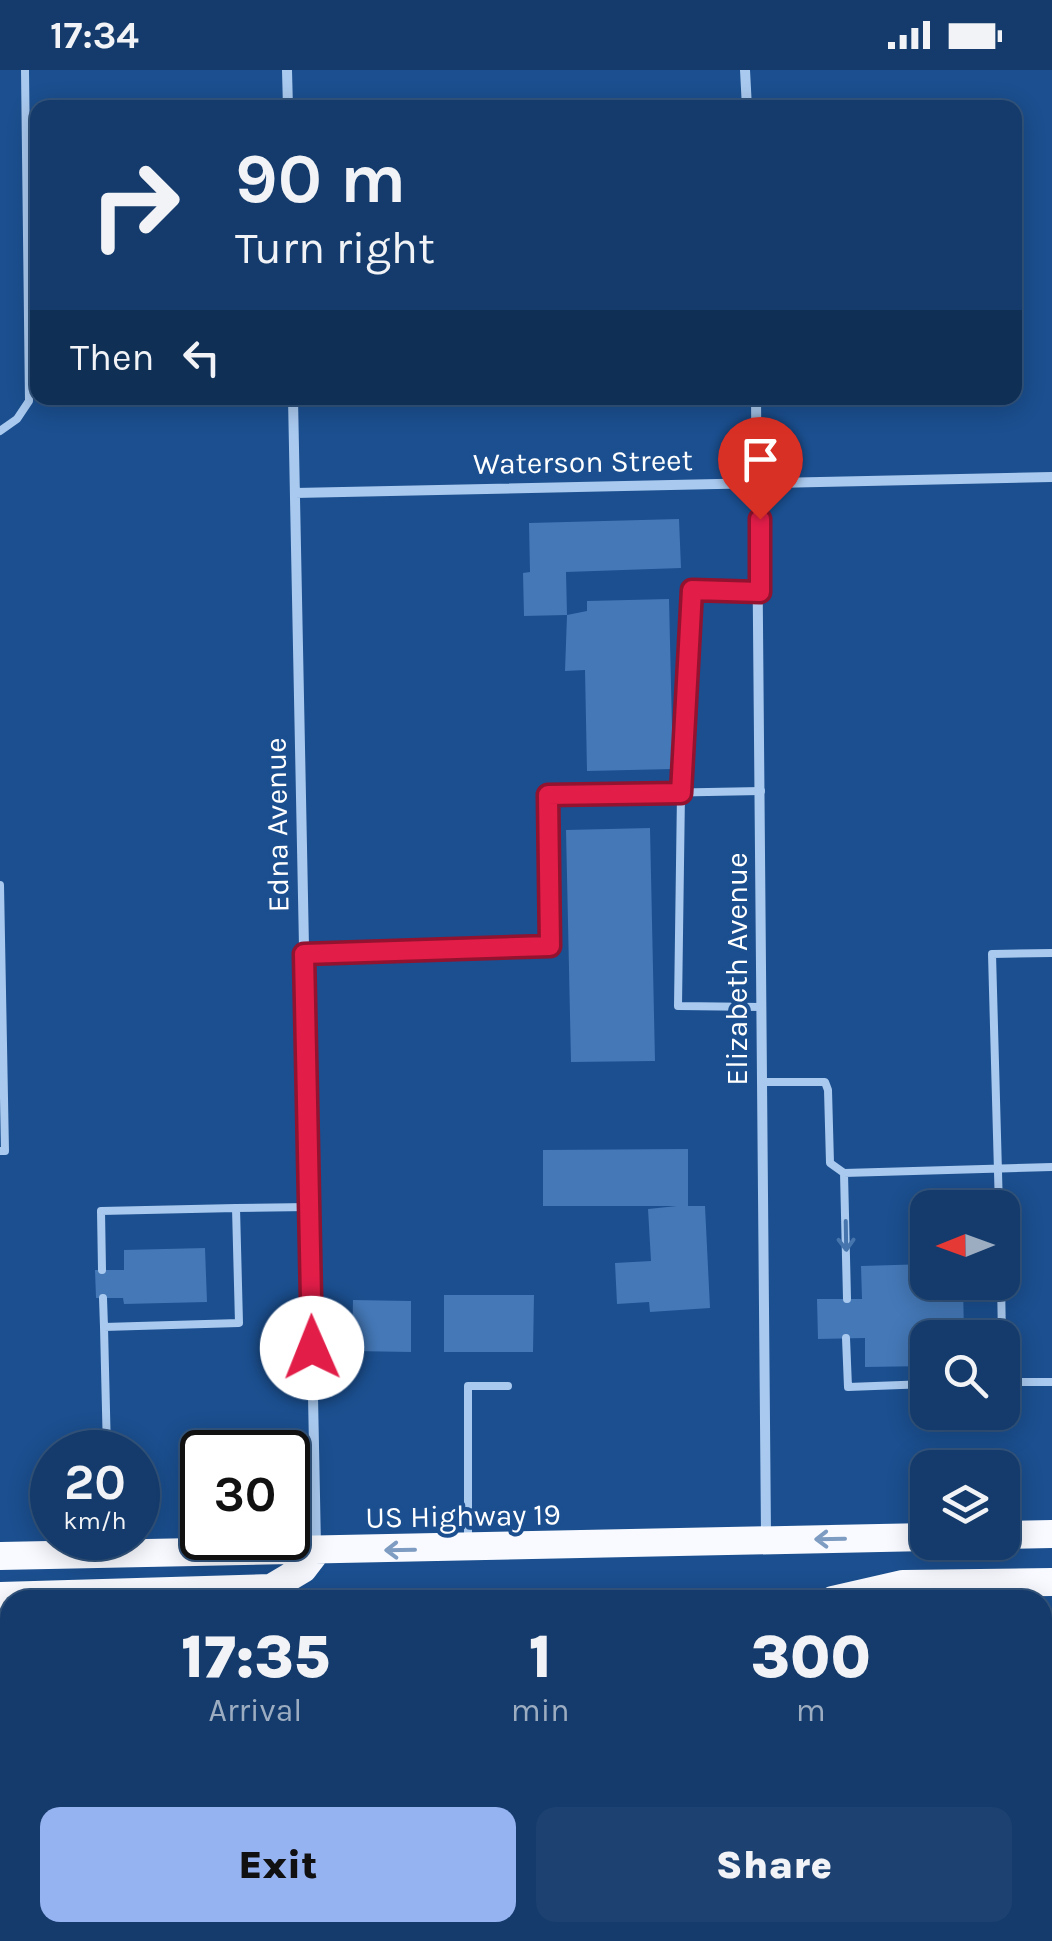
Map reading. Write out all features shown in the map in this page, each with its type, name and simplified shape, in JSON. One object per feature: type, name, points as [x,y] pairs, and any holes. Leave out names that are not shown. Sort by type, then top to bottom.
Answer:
[{"type":"highway","points":[[1020,1535],[1052,1534]]},
{"type":"highway","name":"US Highway 19","points":[[160,1547],[316,1552],[910,1537]]},
{"type":"highway","points":[[203,1590],[271,1588],[303,1569],[316,1552]]},
{"type":"highway","name":"US Highway 19","points":[[0,1556],[30,1553]]},
{"type":"highway","points":[[877,1590],[903,1584],[1052,1582]]},
{"type":"street","points":[[287,70],[288,100]]},
{"type":"street","points":[[745,70],[746,100]]},
{"type":"street","name":"Edna Avenue","points":[[294,405],[316,1552]]},
{"type":"street","name":"Elizabeth Avenue","points":[[756,405],[766,1541]]},
{"type":"street","name":"Waterson Street","points":[[295,493],[1052,477]]},
{"type":"lane","points":[[0,431],[17,419],[29,400],[25,70]]},
{"type":"lane","points":[[760,592],[692,590],[681,793],[678,1006],[762,1007]]},
{"type":"lane","points":[[304,954],[550,946],[548,795],[761,791]]},
{"type":"lane","points":[[0,885],[5,1151],[0,1151]]},
{"type":"lane","points":[[999,1190],[992,954],[1052,953]]},
{"type":"lane","points":[[763,1082],[825,1082],[830,1163],[844,1173],[1052,1167]]},
{"type":"lane","points":[[844,1173],[847,1299]]},
{"type":"lane","points":[[102,1270],[101,1211],[309,1206]]},
{"type":"lane","points":[[104,1326],[239,1323],[236,1208]]},
{"type":"lane","points":[[103,1298],[106,1430]]},
{"type":"lane","points":[[846,1338],[848,1387],[910,1385]]},
{"type":"lane","points":[[1020,1382],[1052,1382]]},
{"type":"lane","points":[[468,1548],[468,1386],[508,1386]]},
{"type":"building","points":[[679,519],[681,568],[566,572],[567,615],[524,616],[523,573],[530,572],[529,523]]},
{"type":"building","points":[[669,599],[673,769],[587,771],[585,670],[565,671],[567,615],[587,611],[587,601]]},
{"type":"building","points":[[650,828],[655,1061],[571,1062],[566,830]]},
{"type":"building","points":[[688,1149],[688,1206],[705,1206],[710,1308],[650,1312],[649,1302],[617,1304],[615,1263],[651,1261],[648,1209],[677,1206],[543,1206],[543,1150]]},
{"type":"building","points":[[205,1248],[207,1302],[124,1304],[123,1298],[96,1298],[95,1270],[124,1270],[124,1250]]},
{"type":"building","points":[[910,1265],[910,1300],[963,1300],[964,1320],[910,1320],[910,1366],[865,1367],[865,1338],[818,1339],[817,1299],[862,1299],[861,1266]]},
{"type":"building","points":[[444,1295],[534,1295],[533,1352],[444,1352]]},
{"type":"building","points":[[353,1300],[411,1301],[411,1352],[352,1351]]},
{"type":"route","points":[[312,1348],[304,954],[550,946],[548,795],[681,793],[692,590],[760,592],[760,519]]}]
